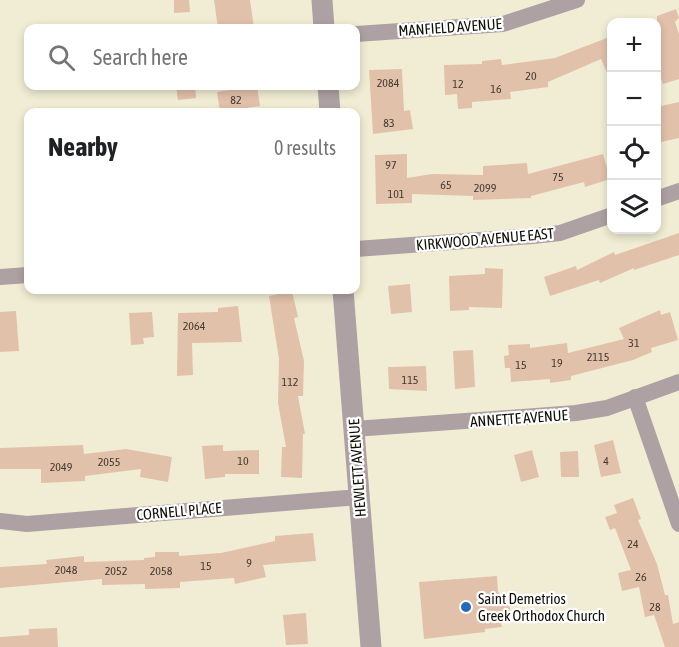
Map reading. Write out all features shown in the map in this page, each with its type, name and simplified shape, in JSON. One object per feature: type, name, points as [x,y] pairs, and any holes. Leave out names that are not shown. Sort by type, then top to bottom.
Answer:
[{"type":"street","points":[[322,0],[324,24]]},
{"type":"street","name":"MANFIELD AVENUE","points":[[360,34],[503,24],[577,0]]},
{"type":"street","points":[[328,90],[330,108]]},
{"type":"street","points":[[661,198],[679,191]]},
{"type":"street","name":"KIRKWOOD AVENUE EAST","points":[[360,249],[532,237],[560,233],[607,217]]},
{"type":"street","points":[[0,277],[24,275]]},
{"type":"street","name":"HEWLETT AVENUE","points":[[343,294],[371,647]]},
{"type":"street","name":"ANNETTE AVENUE","points":[[354,429],[576,414],[607,408],[679,382]]},
{"type":"street","points":[[635,397],[679,524]]},
{"type":"street","name":"CORNELL PLACE","points":[[0,521],[27,524],[359,497]]},
{"type":"building","points":[[174,0],[189,0],[190,12],[174,13]]},
{"type":"building","points":[[214,0],[250,0],[253,24],[217,24]]},
{"type":"building","points":[[676,9],[679,18],[675,22],[679,34],[679,79],[663,84],[661,78],[661,18],[657,16]]},
{"type":"building","points":[[607,38],[607,73],[601,59],[548,82],[548,87],[510,92],[511,99],[472,102],[472,108],[458,109],[457,94],[445,95],[444,65],[482,64],[482,61],[501,59],[502,65],[555,58]]},
{"type":"building","points":[[402,69],[404,111],[410,110],[413,129],[373,134],[369,70]]},
{"type":"building","points":[[177,90],[195,90],[196,98],[178,100]]},
{"type":"building","points":[[258,90],[260,106],[219,108],[217,92]]},
{"type":"building","points":[[679,102],[679,138],[661,142],[661,106]]},
{"type":"building","points":[[407,154],[407,178],[432,174],[483,175],[483,166],[527,163],[528,174],[603,154],[607,180],[585,187],[584,182],[531,196],[531,198],[473,200],[473,196],[412,194],[412,203],[376,204],[375,155]]},
{"type":"building","points":[[679,233],[679,255],[634,270],[634,268],[600,283],[599,280],[550,296],[544,277],[576,266],[577,270],[614,252],[615,255]]},
{"type":"building","points":[[485,268],[503,269],[502,308],[469,307],[469,310],[450,311],[449,276],[485,274]]},
{"type":"building","points":[[410,284],[412,312],[391,314],[388,286]]},
{"type":"building","points":[[293,294],[298,317],[294,318],[304,361],[303,396],[298,396],[305,434],[303,434],[302,478],[281,477],[282,447],[286,447],[278,403],[279,359],[269,296]]},
{"type":"building","points":[[238,306],[242,342],[192,343],[193,375],[177,376],[178,313],[218,312],[218,308]]},
{"type":"building","points":[[660,310],[661,315],[670,312],[678,340],[651,348],[652,352],[633,360],[571,376],[571,380],[550,383],[550,379],[511,382],[510,368],[505,368],[504,356],[509,355],[508,345],[530,344],[530,348],[567,343],[568,353],[624,339],[619,328]]},
{"type":"building","points":[[16,311],[19,351],[0,352],[0,312]]},
{"type":"building","points":[[152,312],[154,337],[143,338],[144,344],[131,345],[129,313]]},
{"type":"building","points":[[473,350],[475,387],[455,389],[453,351]]},
{"type":"building","points":[[426,366],[427,391],[389,389],[388,367]]},
{"type":"building","points":[[613,440],[621,473],[601,477],[594,445]]},
{"type":"building","points":[[83,445],[84,454],[126,449],[172,457],[168,482],[140,477],[141,469],[85,476],[85,481],[41,483],[41,469],[0,469],[0,448]]},
{"type":"building","points":[[223,445],[223,451],[259,450],[259,474],[225,474],[225,477],[205,479],[202,446]]},
{"type":"building","points":[[532,450],[539,477],[521,482],[514,455]]},
{"type":"building","points":[[578,451],[579,477],[561,477],[560,452]]},
{"type":"building","points":[[633,498],[641,519],[638,520],[657,564],[665,595],[668,595],[673,624],[679,622],[679,647],[665,647],[654,615],[645,617],[639,587],[622,591],[618,573],[631,570],[615,528],[610,530],[605,517],[617,513],[614,505]]},
{"type":"building","points":[[313,533],[316,561],[263,565],[266,577],[235,584],[234,578],[180,582],[180,588],[145,589],[145,584],[102,585],[102,579],[0,588],[0,567],[47,564],[46,560],[84,556],[84,562],[144,560],[144,558],[155,557],[155,552],[179,552],[179,556],[221,553],[275,541],[275,536]]},
{"type":"building","name":"Saint Demetrios Greek Orthodox Church","points":[[497,576],[498,592],[509,603],[510,610],[501,623],[502,627],[485,629],[485,632],[424,639],[419,582]]},
{"type":"building","points":[[306,613],[308,644],[286,645],[283,615]]},
{"type":"building","points":[[57,628],[58,647],[0,647],[0,637],[29,635],[29,629]]},
{"type":"place","name":"Saint Demetrios Greek Orthodox Church","points":[[466,607]]}]
